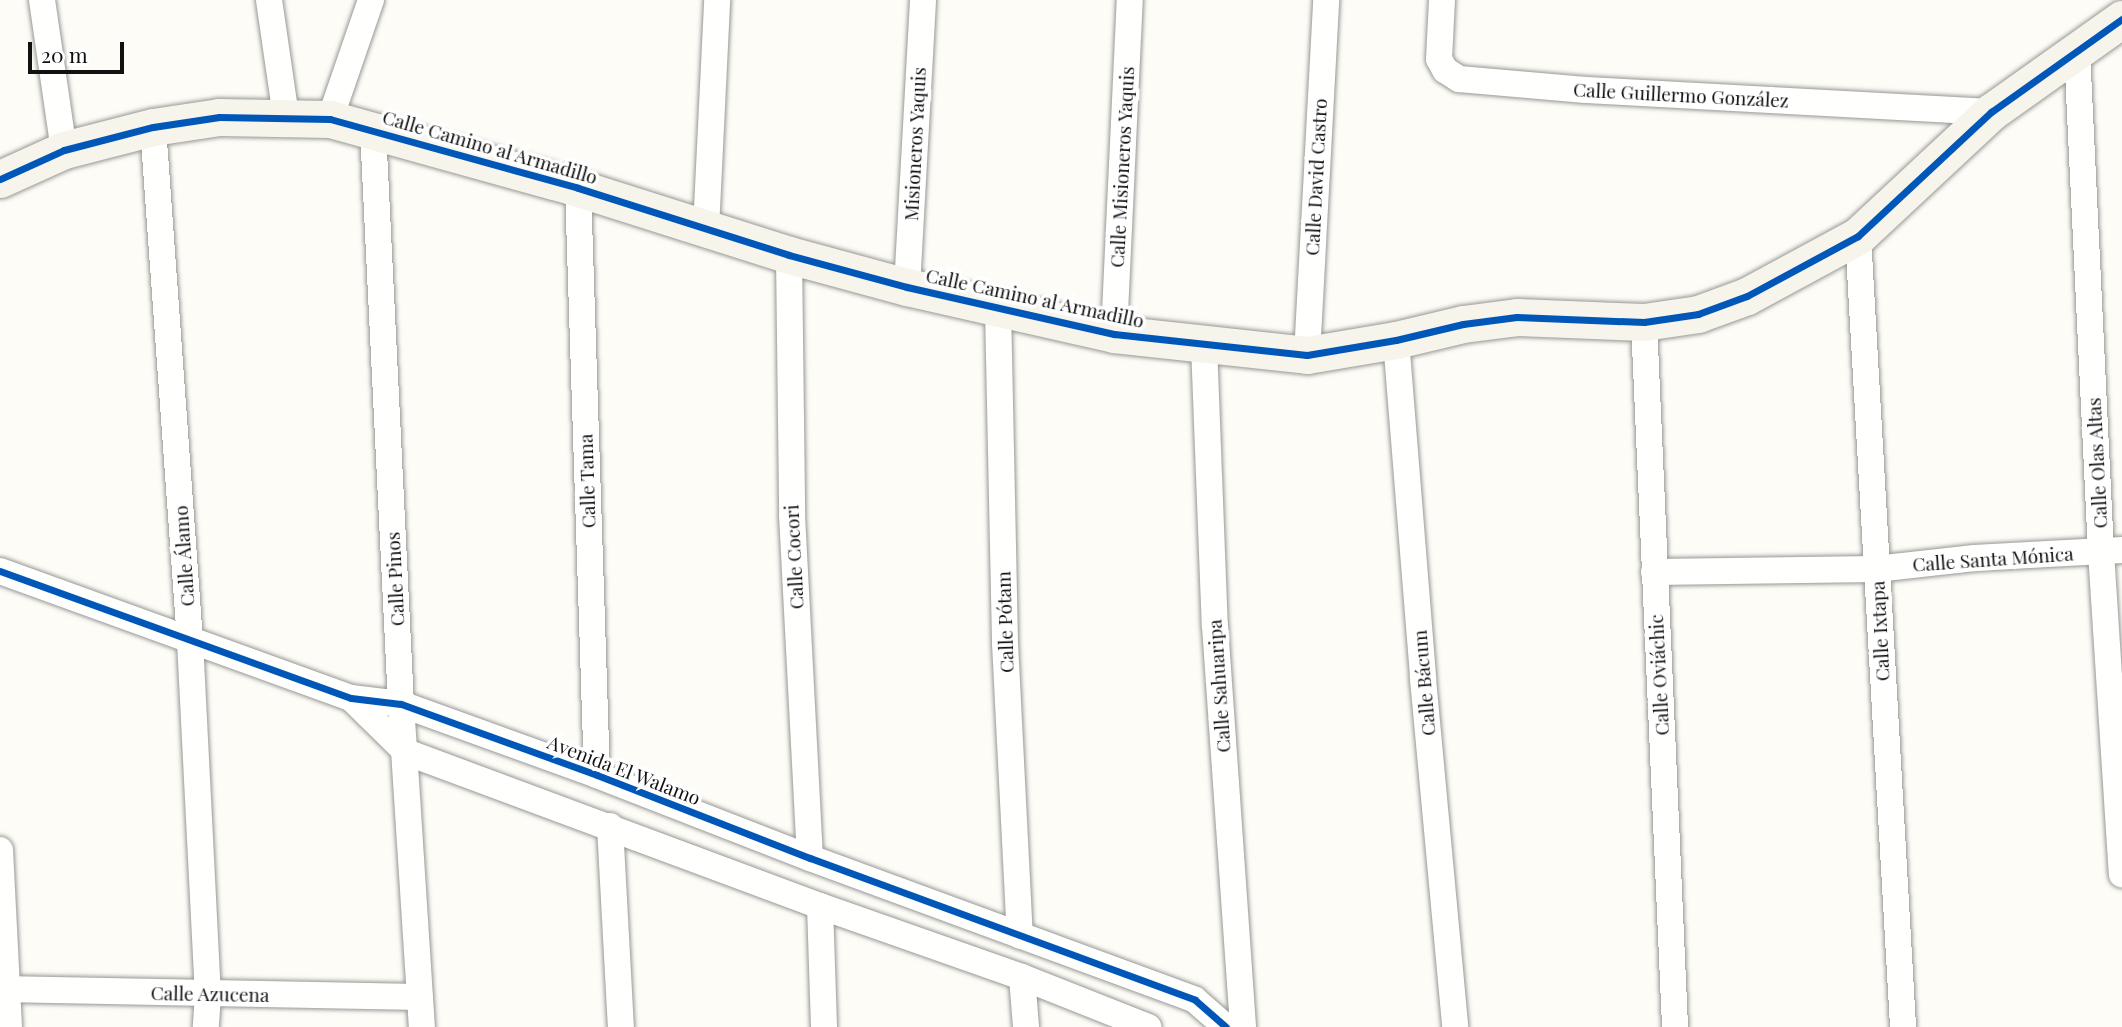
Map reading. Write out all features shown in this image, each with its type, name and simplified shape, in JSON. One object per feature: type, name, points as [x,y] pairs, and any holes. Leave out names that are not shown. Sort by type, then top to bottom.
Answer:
[{"type":"street","points":[[42,0],[64,150]]},
{"type":"street","points":[[269,0],[286,116]]},
{"type":"street","points":[[330,118],[371,0]]},
{"type":"street","points":[[706,229],[717,0]]},
{"type":"street","name":"Misioneros Yaquis","points":[[907,287],[923,0]]},
{"type":"street","name":"Calle Misioneros Yaquis","points":[[1114,334],[1130,0]]},
{"type":"street","name":"Calle David Castro","points":[[1307,355],[1326,0]]},
{"type":"street","name":"Calle Guillermo González","points":[[1442,0],[1439,59],[1445,70],[1459,79],[1586,90],[1991,112]]},
{"type":"street","name":"Calle Camino al Armadillo","points":[[0,179],[64,150],[153,127],[219,117],[330,118],[578,188],[789,255],[907,287],[1114,334],[1307,355],[1396,340],[1463,324],[1517,317],[1644,323],[1698,314],[1747,296],[1857,236],[1991,112],[2122,19]]},
{"type":"street","name":"Calle Olas Altas","points":[[2077,51],[2112,551],[2122,874]]},
{"type":"street","name":"Calle Álamo","points":[[153,127],[190,641],[208,995],[206,1027]]},
{"type":"street","name":"Calle Pinos","points":[[373,130],[401,704],[422,1027]]},
{"type":"street","name":"Calle Tama","points":[[578,188],[597,775]]},
{"type":"street","name":"Calle Ixtapa","points":[[1857,236],[1903,1027]]},
{"type":"street","name":"Calle Cocori","points":[[789,255],[792,516],[810,858]]},
{"type":"street","name":"Calle Pótam","points":[[998,308],[1005,643],[1020,936]]},
{"type":"street","name":"Calle Oviáchic","points":[[1644,323],[1675,1027]]},
{"type":"street","name":"Calle Bácum","points":[[1396,340],[1423,679],[1455,1027]]},
{"type":"street","name":"Calle Sahuaripa","points":[[1203,345],[1215,626],[1243,1027]]},
{"type":"street","name":"Calle Santa Mónica","points":[[1654,572],[1876,569],[1974,558],[2112,551]]},
{"type":"street","name":"Avenida El Walamo","points":[[0,571],[351,698],[401,704],[597,775],[810,858],[1195,1000],[1226,1027]]},
{"type":"street","name":"Avenida El Walamo","points":[[351,698],[406,752],[820,906],[1023,977],[1149,1027]]},
{"type":"street","points":[[610,826],[621,1027]]},
{"type":"street","points":[[0,850],[4,989],[9,1027]]},
{"type":"street","points":[[820,906],[824,1027]]},
{"type":"street","points":[[1023,977],[1026,1027]]},
{"type":"street","name":"Calle Azucena","points":[[4,989],[420,997]]},
{"type":"cycle path","points":[[0,179],[64,150],[153,127],[219,117],[330,119],[578,188],[789,255],[907,287],[1114,334],[1307,355],[1396,340],[1463,324],[1517,317],[1644,322],[1698,314],[1747,296],[1858,236],[1991,112],[2122,19]]},
{"type":"cycle path","points":[[0,571],[351,698],[401,704],[597,775],[810,858],[1195,1000],[1226,1027]]}]
